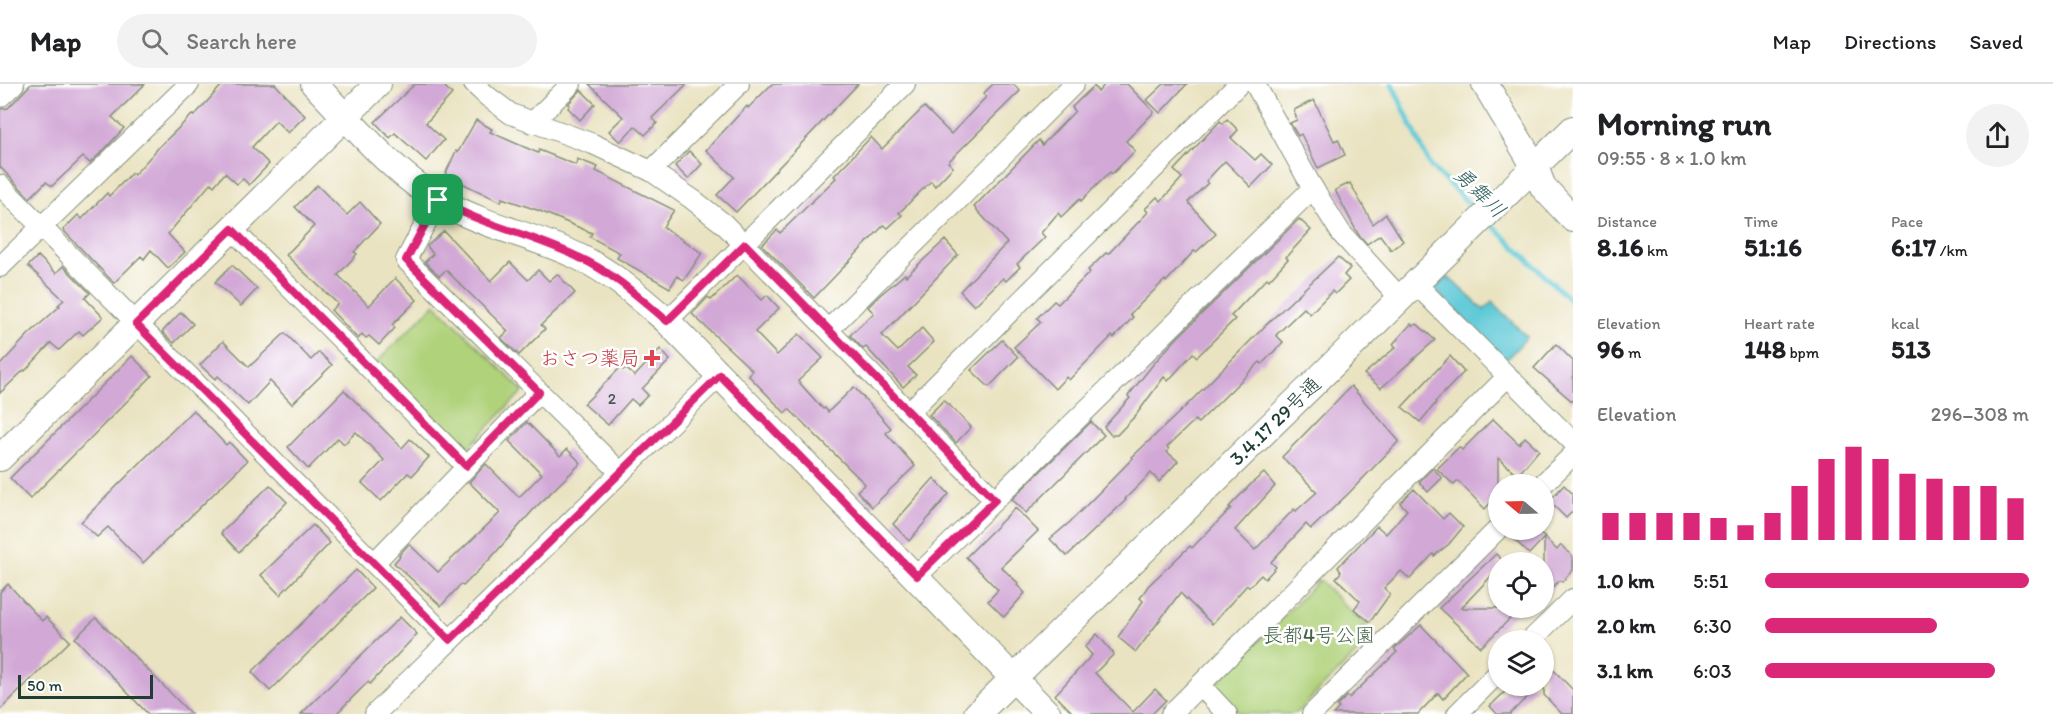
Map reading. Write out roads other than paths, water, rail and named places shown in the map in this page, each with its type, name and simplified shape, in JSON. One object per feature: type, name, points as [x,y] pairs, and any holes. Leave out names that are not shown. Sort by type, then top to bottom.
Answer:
[{"type":"street","points":[[0,97],[14,84]]},
{"type":"street","points":[[0,267],[189,84]]},
{"type":"street","points":[[314,84],[397,169],[438,200],[480,220],[579,257],[622,283],[667,321],[917,576],[1048,714]]},
{"type":"street","points":[[0,458],[378,84]]},
{"type":"street","points":[[474,84],[512,114],[593,144],[651,171],[716,217],[829,329],[995,500]]},
{"type":"street","points":[[532,123],[571,84]]},
{"type":"street","points":[[651,171],[739,84]]},
{"type":"street","points":[[667,321],[905,84]]},
{"type":"street","points":[[829,329],[1074,84]]},
{"type":"street","points":[[909,412],[1239,84]]},
{"type":"street","points":[[1255,84],[1341,233],[1508,376],[1573,442]]},
{"type":"street","points":[[1485,84],[1535,167],[1543,187],[1573,219]]},
{"type":"street","name":"3.4.17 29号通","points":[[977,714],[1573,129]]},
{"type":"street","points":[[0,185],[450,640]]},
{"type":"street","points":[[917,576],[1313,188]]},
{"type":"street","points":[[438,200],[406,260],[621,473]]},
{"type":"street","points":[[232,229],[466,466]]},
{"type":"street","points":[[375,714],[720,375]]},
{"type":"street","points":[[1171,714],[1508,376]]},
{"type":"street","points":[[374,563],[539,392]]},
{"type":"street","points":[[1554,474],[1573,455]]},
{"type":"street","points":[[1312,714],[1488,539]]},
{"type":"street","points":[[1541,630],[1573,599]]},
{"type":"street","points":[[1457,714],[1488,683]]},
{"type":"street","points":[[1200,686],[1227,714]]},
{"type":"water","points":[[1448,277],[1484,310],[1492,302],[1527,337],[1504,362],[1435,289]]},
{"type":"waterway","name":"勇舞川","points":[[1392,84],[1431,167],[1479,213]]},
{"type":"waterway","name":"勇舞川","points":[[1488,221],[1573,303]]},
{"type":"place","name":"おさつ薬局","points":[[652,358]]},
{"type":"park label","name":"長都4号公園","points":[[1319,635]]}]
